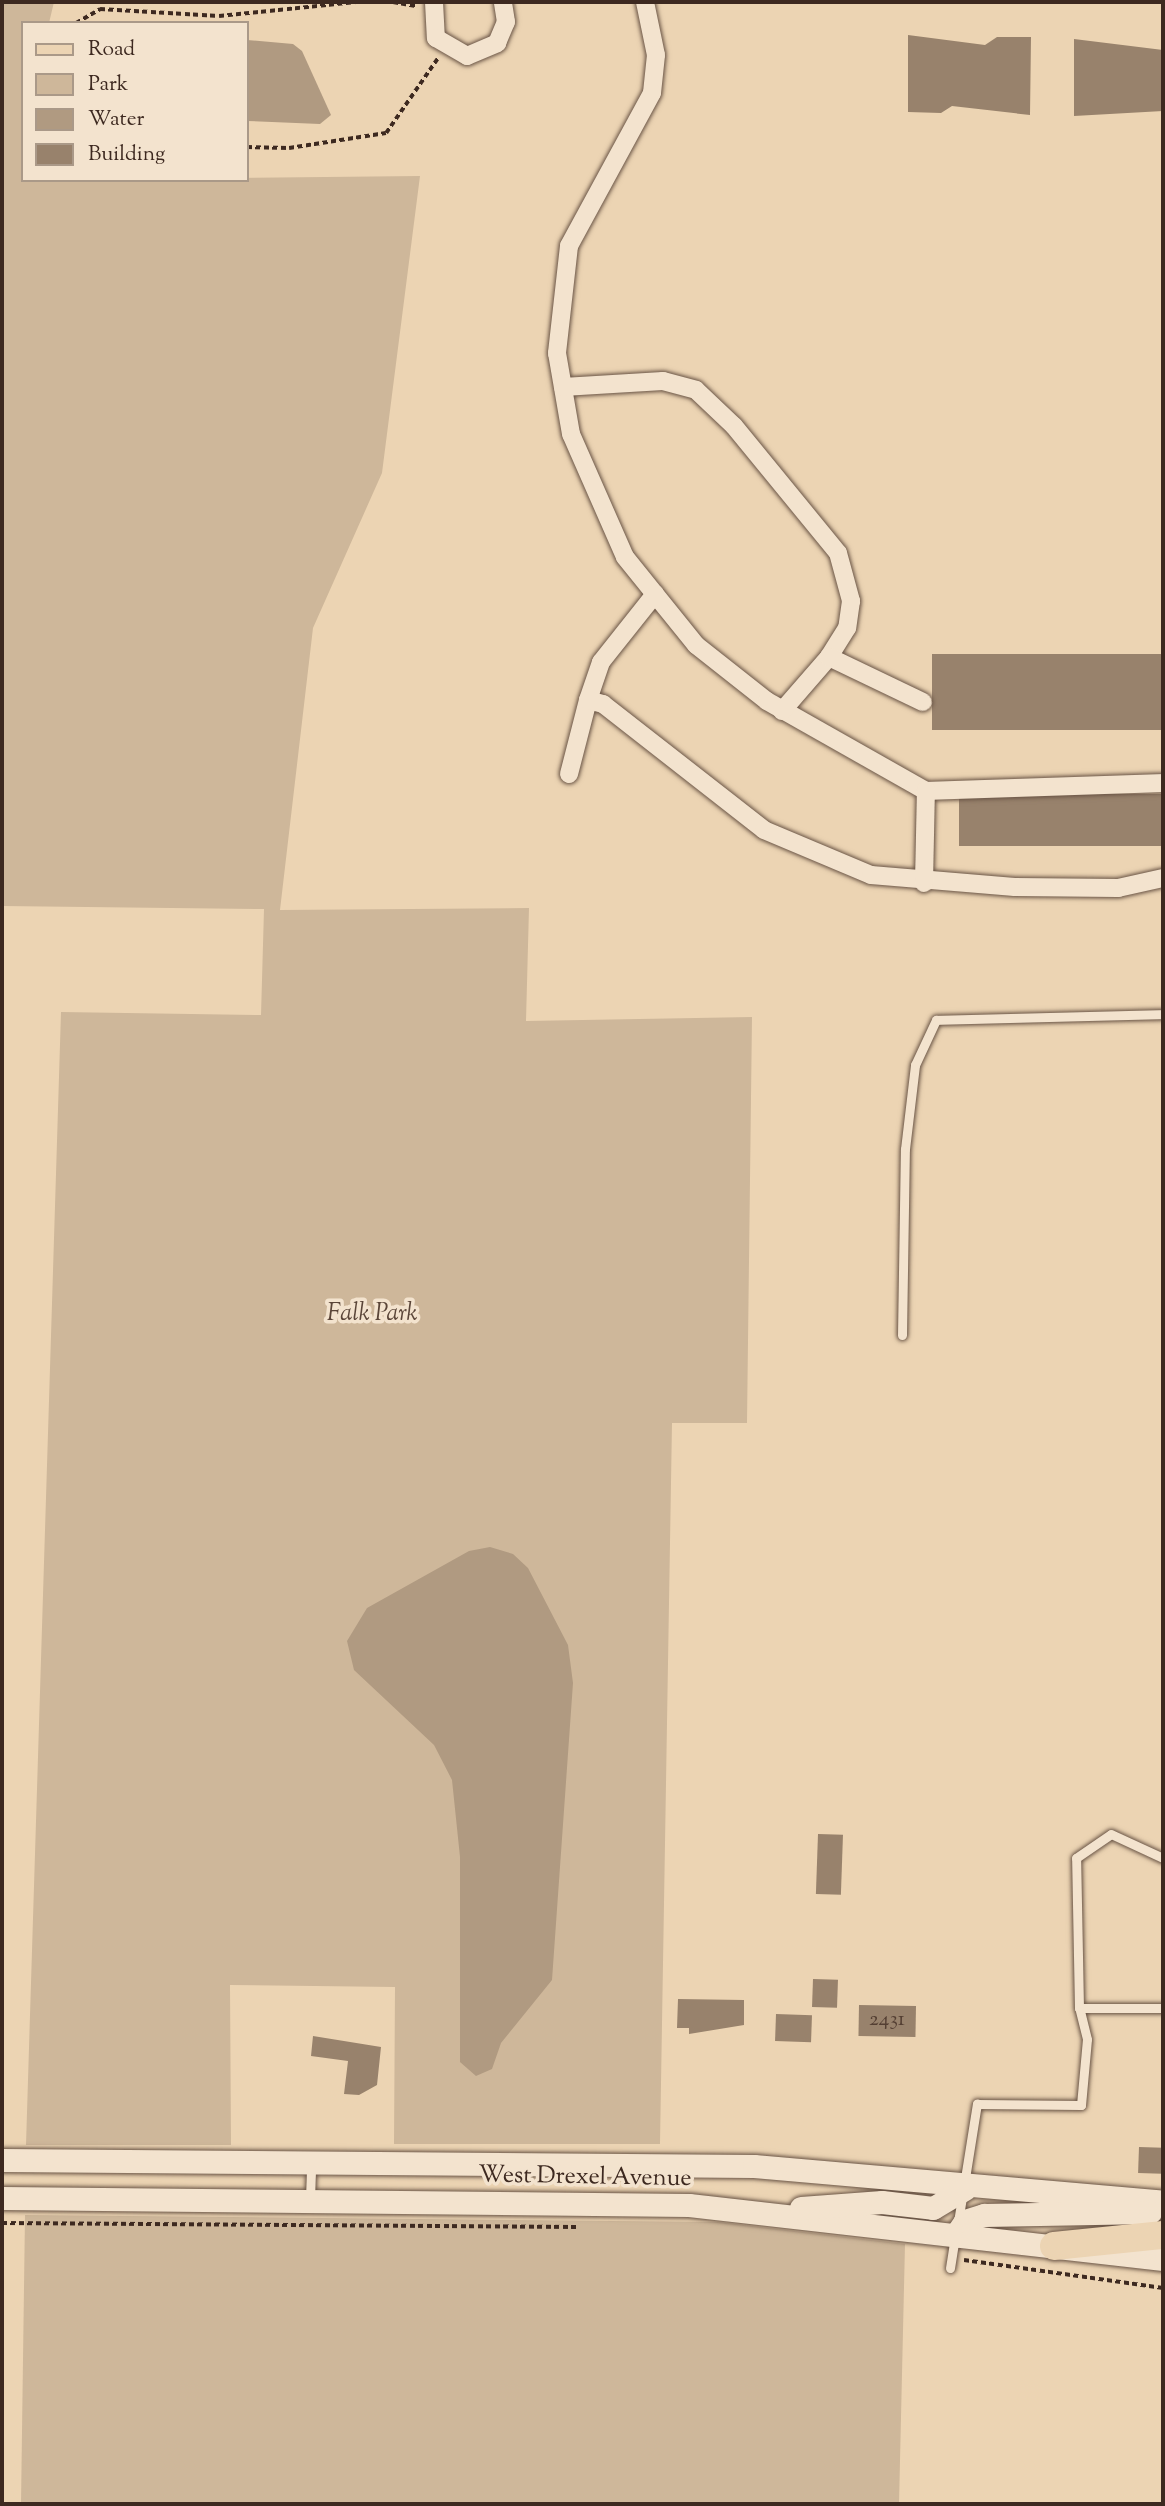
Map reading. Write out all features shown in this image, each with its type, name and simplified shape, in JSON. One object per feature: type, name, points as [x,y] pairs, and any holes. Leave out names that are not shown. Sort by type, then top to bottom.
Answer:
[{"type":"main road","points":[[1055,2246],[1163,2235]]},
{"type":"street","points":[[433,6],[432,27],[445,47],[467,56],[489,50],[503,33],[503,2]]},
{"type":"street","points":[[645,2],[656,55],[652,93],[569,246],[557,353],[571,433],[625,557],[696,645],[782,711],[926,791],[1163,783]]},
{"type":"street","points":[[563,387],[663,381],[696,390],[734,426],[838,554],[851,601],[847,628],[829,657],[782,711]]},
{"type":"street","points":[[569,774],[587,700],[601,662],[655,594]]},
{"type":"street","points":[[829,657],[923,702]]},
{"type":"street","points":[[587,700],[603,704],[764,830],[871,875],[924,883],[1118,888],[1163,878]]},
{"type":"street","points":[[924,883],[926,791]]},
{"type":"street","name":"West Drexel Avenue","points":[[2,2160],[754,2166],[965,2189],[1163,2202]]},
{"type":"street","points":[[770,2213],[842,2203],[933,2208],[965,2189]]},
{"type":"street","name":"West Drexel Avenue","points":[[2,2198],[689,2205],[1163,2259]]},
{"type":"street","points":[[955,2236],[965,2221],[984,2215],[1117,2217],[1163,2210]]},
{"type":"lane","points":[[902,1335],[905,1149],[915,1065],[936,1020],[1163,1014]]},
{"type":"lane","points":[[950,2268],[977,2104],[1081,2105],[1087,2039],[1079,2008],[1076,1858],[1111,1833],[1163,1858]]},
{"type":"lane","points":[[1079,2008],[1163,2008]]},
{"type":"lane","points":[[310,2200],[311,2163]]},
{"type":"path","points":[[79,21],[100,9],[219,16],[358,2]]},
{"type":"path","points":[[393,2],[433,6]]},
{"type":"path","points":[[248,147],[289,148],[386,133],[445,47]]},
{"type":"path","points":[[2,2223],[588,2227]]},
{"type":"path","points":[[977,2262],[1163,2288]]},
{"type":"green space","name":"Falk Park","points":[[2,2],[54,2],[49,21],[21,21],[21,182],[248,182],[248,178],[420,176],[382,473],[313,628],[280,910],[529,908],[526,1021],[752,1017],[747,1423],[672,1423],[660,2144],[394,2144],[395,1987],[230,1985],[231,2145],[26,2145],[61,1012],[261,1015],[264,909],[2,906]]},
{"type":"green space","points":[[25,2215],[718,2222],[905,2244],[899,2504],[21,2504]]},
{"type":"water","points":[[248,40],[293,44],[302,51],[331,115],[320,124],[248,121]]},
{"type":"water","points":[[490,1547],[513,1554],[528,1568],[568,1645],[573,1683],[552,1980],[501,2043],[492,2069],[476,2076],[460,2062],[460,1857],[452,1780],[434,1745],[354,1670],[347,1641],[367,1608],[469,1551]]},
{"type":"building","points":[[908,35],[985,45],[997,37],[1031,37],[1030,115],[952,106],[941,113],[908,112]]},
{"type":"building","points":[[1074,39],[1163,50],[1163,111],[1074,116]]},
{"type":"building","points":[[932,654],[1163,654],[1163,730],[932,730]]},
{"type":"building","points":[[959,794],[1163,794],[1163,846],[959,846]]},
{"type":"building","points":[[818,1834],[843,1835],[841,1895],[816,1894]]},
{"type":"building","points":[[813,1979],[838,1980],[837,2008],[812,2007]]},
{"type":"building","points":[[678,1999],[744,2000],[744,2025],[689,2034],[689,2028],[677,2028]]},
{"type":"building","points":[[859,2005],[916,2006],[915,2037],[858,2036]]},
{"type":"building","points":[[776,2014],[812,2015],[811,2042],[775,2041]]},
{"type":"building","points":[[313,2036],[381,2047],[377,2085],[359,2095],[344,2094],[348,2061],[311,2056]]},
{"type":"building","points":[[1139,2147],[1163,2148],[1162,2174],[1138,2173]]}]
